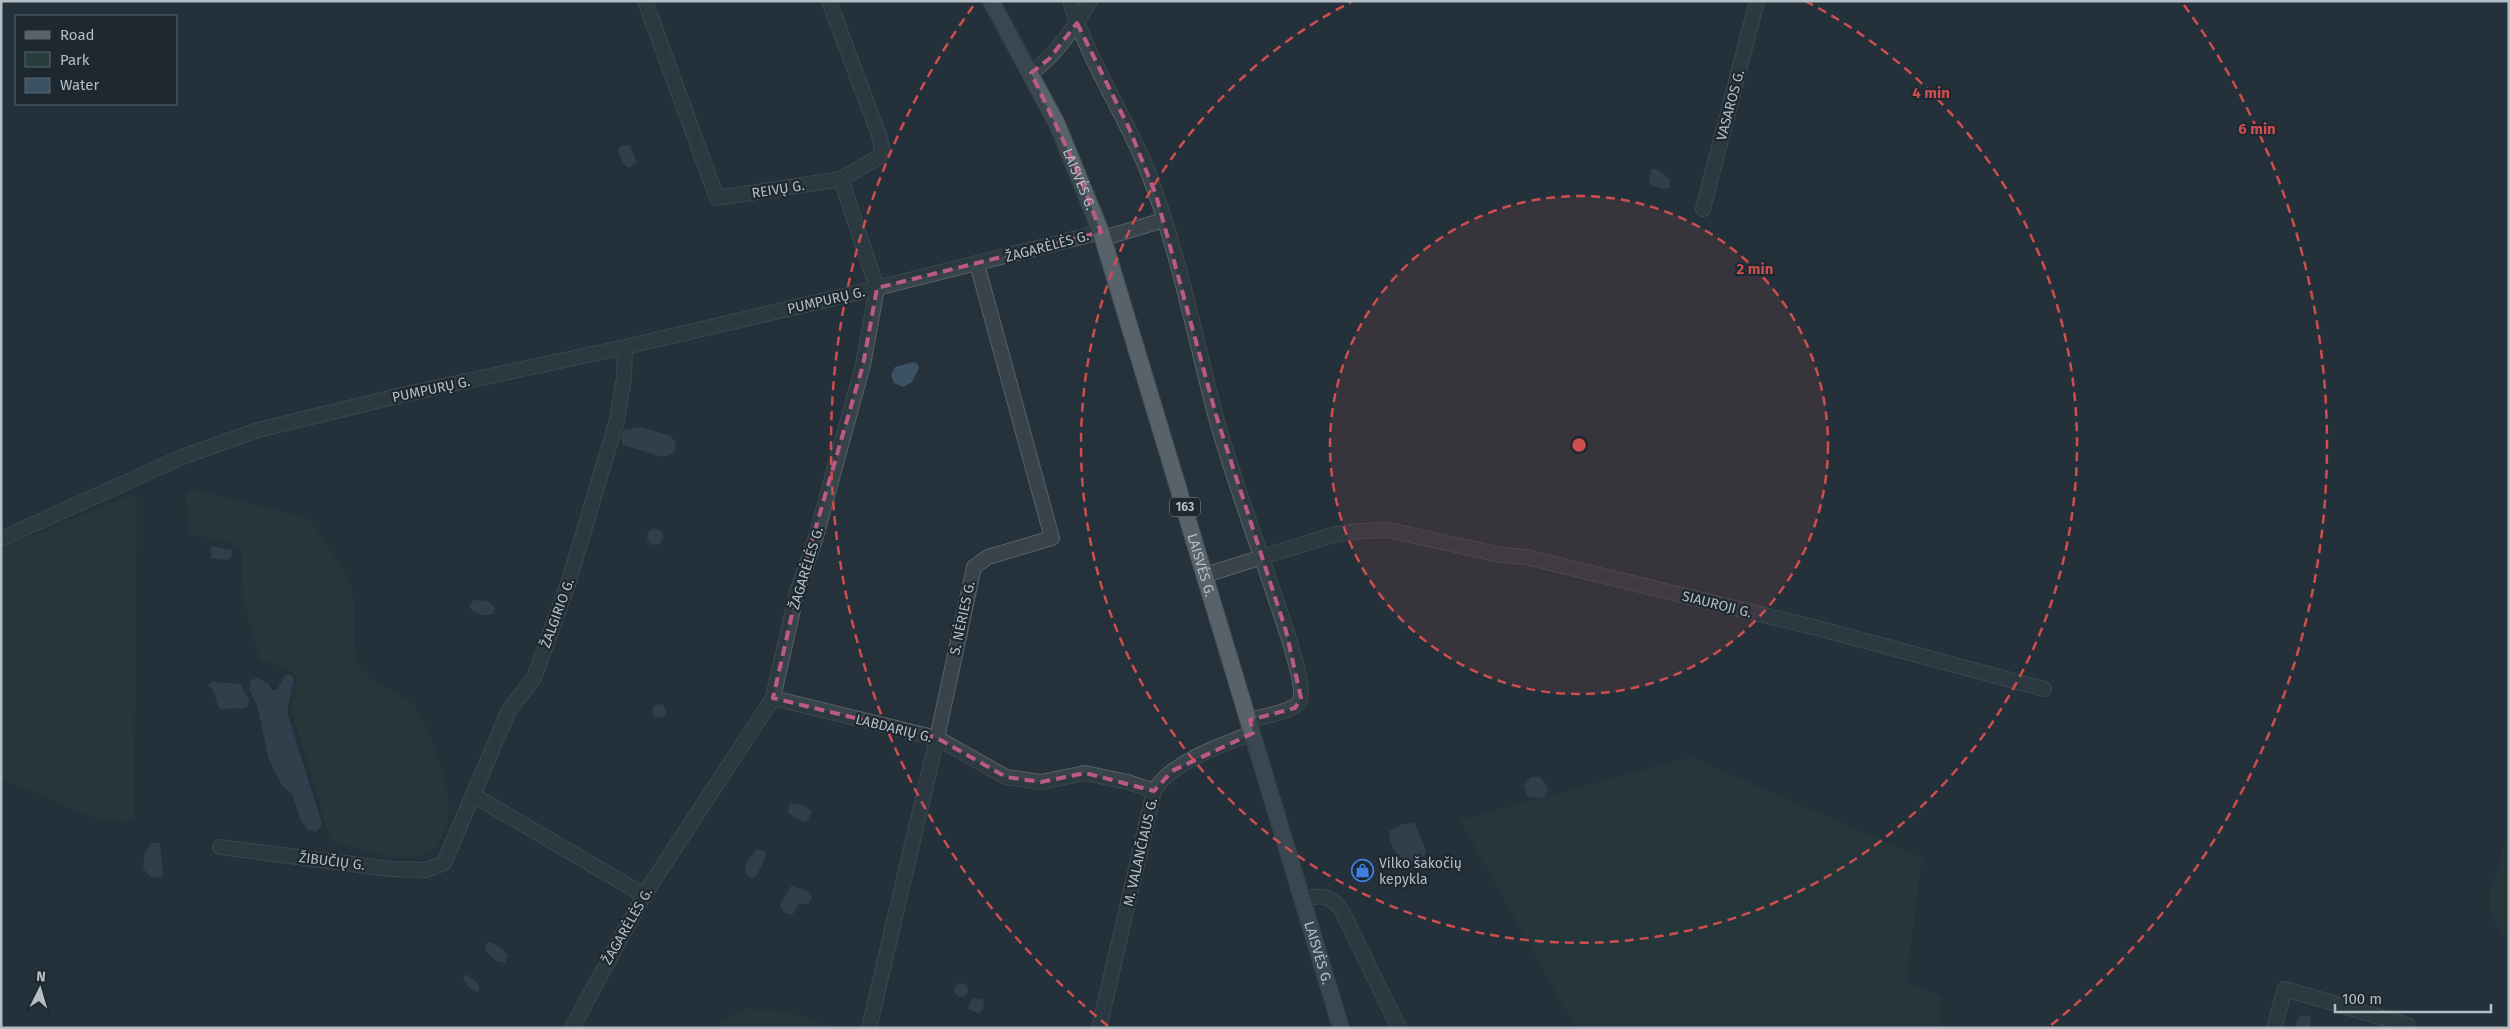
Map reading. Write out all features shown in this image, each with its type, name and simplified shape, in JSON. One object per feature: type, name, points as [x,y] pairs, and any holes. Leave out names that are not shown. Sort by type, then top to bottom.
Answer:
[{"type":"main road","name":"LAISVĖS G.","points":[[991,1],[1031,73],[1075,165],[1102,235],[1252,726],[1340,1028]]},
{"type":"street","name":"REIVŲ G.","points":[[645,1],[717,198],[841,179],[874,161],[879,156],[882,148],[830,1]]},
{"type":"street","points":[[1070,1],[1077,23],[1129,128],[1147,170],[1164,220],[1187,300],[1216,416],[1261,557]]},
{"type":"street","points":[[1031,73],[1049,59],[1077,23],[1090,1]]},
{"type":"street","name":"VASAROS G.","points":[[1703,210],[1757,1]]},
{"type":"street","points":[[841,179],[877,288]]},
{"type":"street","name":"ŽAGARĖLĖS G.","points":[[572,1028],[644,894],[773,698],[797,592],[818,530],[861,374],[877,288],[1164,220]]},
{"type":"street","name":"S. NĖRIES G.","points":[[869,1028],[937,738],[974,567],[988,557],[1052,538],[977,264]]},
{"type":"street","name":"PUMPURŲ G.","points":[[1,538],[182,457],[242,435],[402,394],[625,347],[877,288]]},
{"type":"street","name":"ŽALGIRIO G.","points":[[444,862],[509,710],[534,678],[568,584],[617,420],[624,377],[625,347]]},
{"type":"street","name":"SIAUROJI G.","points":[[1205,575],[1336,534],[1388,530],[1501,556],[1526,558],[1821,628],[2044,689]]},
{"type":"street","name":"M. VALANČIAUS G.","points":[[1099,1028],[1154,791],[1158,782],[1172,771],[1252,726],[1295,708],[1302,698],[1286,631],[1261,557]]},
{"type":"street","name":"LABDARIŲ G.","points":[[773,698],[937,738],[1006,777],[1041,782],[1085,773],[1128,782],[1154,791]]},
{"type":"street","points":[[473,795],[644,894]]},
{"type":"street","name":"ŽIBUČIŲ G.","points":[[220,847],[390,869],[426,870],[444,862]]},
{"type":"street","points":[[1303,900],[1316,895],[1325,896],[1334,901],[1341,909],[1399,1028]]},
{"type":"street","points":[[2274,1028],[2285,989],[2408,1025],[2407,1028]]},
{"type":"highlighted area","points":[[1077,23],[1129,128],[1156,195],[1216,415],[1286,631],[1301,698],[1295,708],[1250,720],[1253,733],[1172,771],[1154,791],[1085,773],[1041,782],[1006,777],[937,738],[773,698],[797,592],[863,365],[877,288],[1101,232],[1075,165],[1031,73],[1049,59]]},
{"type":"green space","points":[[192,489],[308,518],[332,553],[352,588],[354,607],[353,636],[358,664],[368,676],[403,698],[417,710],[428,731],[445,780],[449,803],[447,821],[441,839],[430,852],[413,858],[391,856],[333,842],[329,835],[292,712],[292,695],[297,678],[287,670],[259,658],[247,612],[241,599],[242,550],[227,541],[189,534],[186,493]]},
{"type":"green space","points":[[129,496],[137,496],[134,817],[126,822],[91,817],[1,778],[1,549]]},
{"type":"green space","points":[[1691,757],[1922,858],[1906,982],[1941,997],[1940,1028],[1576,1028],[1460,820]]},
{"type":"green space","points":[[2509,829],[2509,937],[2501,935],[2491,914],[2489,895]]},
{"type":"green space","points":[[744,1009],[789,1013],[811,1019],[832,1028],[716,1028],[722,1021]]},
{"type":"water","points":[[622,145],[630,146],[637,163],[629,168],[623,164],[618,149]]},
{"type":"water","points":[[1652,169],[1657,169],[1670,179],[1670,188],[1652,186],[1649,181]]},
{"type":"water","points":[[913,362],[917,363],[919,368],[912,382],[903,387],[894,383],[891,375],[895,367]]},
{"type":"water","points":[[640,427],[671,436],[676,443],[674,454],[663,457],[623,445],[621,437],[624,430]]},
{"type":"water","points":[[655,529],[661,531],[663,537],[661,543],[655,545],[649,543],[647,537],[649,531]]},
{"type":"water","points":[[211,546],[232,550],[232,556],[227,560],[211,558]]},
{"type":"water","points":[[474,600],[486,601],[495,607],[493,614],[483,615],[473,611],[469,605]]},
{"type":"water","points":[[285,675],[291,675],[294,679],[287,712],[321,820],[321,826],[316,832],[308,830],[301,821],[293,796],[281,784],[269,760],[257,705],[249,689],[251,680],[258,678],[270,685],[272,690],[277,690]]},
{"type":"water","points":[[213,682],[240,684],[249,700],[248,706],[245,708],[219,709],[213,690],[208,685]]},
{"type":"water","points":[[656,704],[662,704],[666,711],[662,718],[656,718],[652,714],[652,708]]},
{"type":"water","points":[[1531,777],[1539,777],[1543,781],[1547,787],[1547,795],[1538,798],[1527,796],[1524,784]]},
{"type":"water","points":[[791,803],[802,805],[812,811],[808,820],[803,822],[788,813]]},
{"type":"water","points":[[1415,823],[1426,851],[1425,856],[1410,864],[1401,859],[1395,851],[1390,841],[1389,831],[1403,824]]},
{"type":"water","points":[[152,843],[159,843],[160,846],[163,873],[161,878],[150,877],[143,868],[145,851]]},
{"type":"water","points":[[756,849],[764,851],[766,855],[757,875],[751,878],[745,873],[746,864]]},
{"type":"water","points":[[791,886],[805,890],[812,897],[809,904],[799,904],[792,915],[784,913],[780,905]]},
{"type":"water","points":[[491,942],[508,955],[505,963],[496,961],[485,950],[487,943]]},
{"type":"water","points":[[466,974],[479,985],[478,993],[467,986],[463,978]]},
{"type":"water","points":[[958,983],[964,983],[968,990],[964,997],[958,997],[954,993],[954,987]]},
{"type":"water","points":[[972,998],[984,1000],[983,1009],[980,1014],[968,1009]]},
{"type":"water","points":[[2302,1015],[2309,1016],[2311,1019],[2310,1028],[2295,1028],[2297,1020]]},
{"type":"place","name":"Vilko šakočių kepykla","points":[[1363,871]]}]
